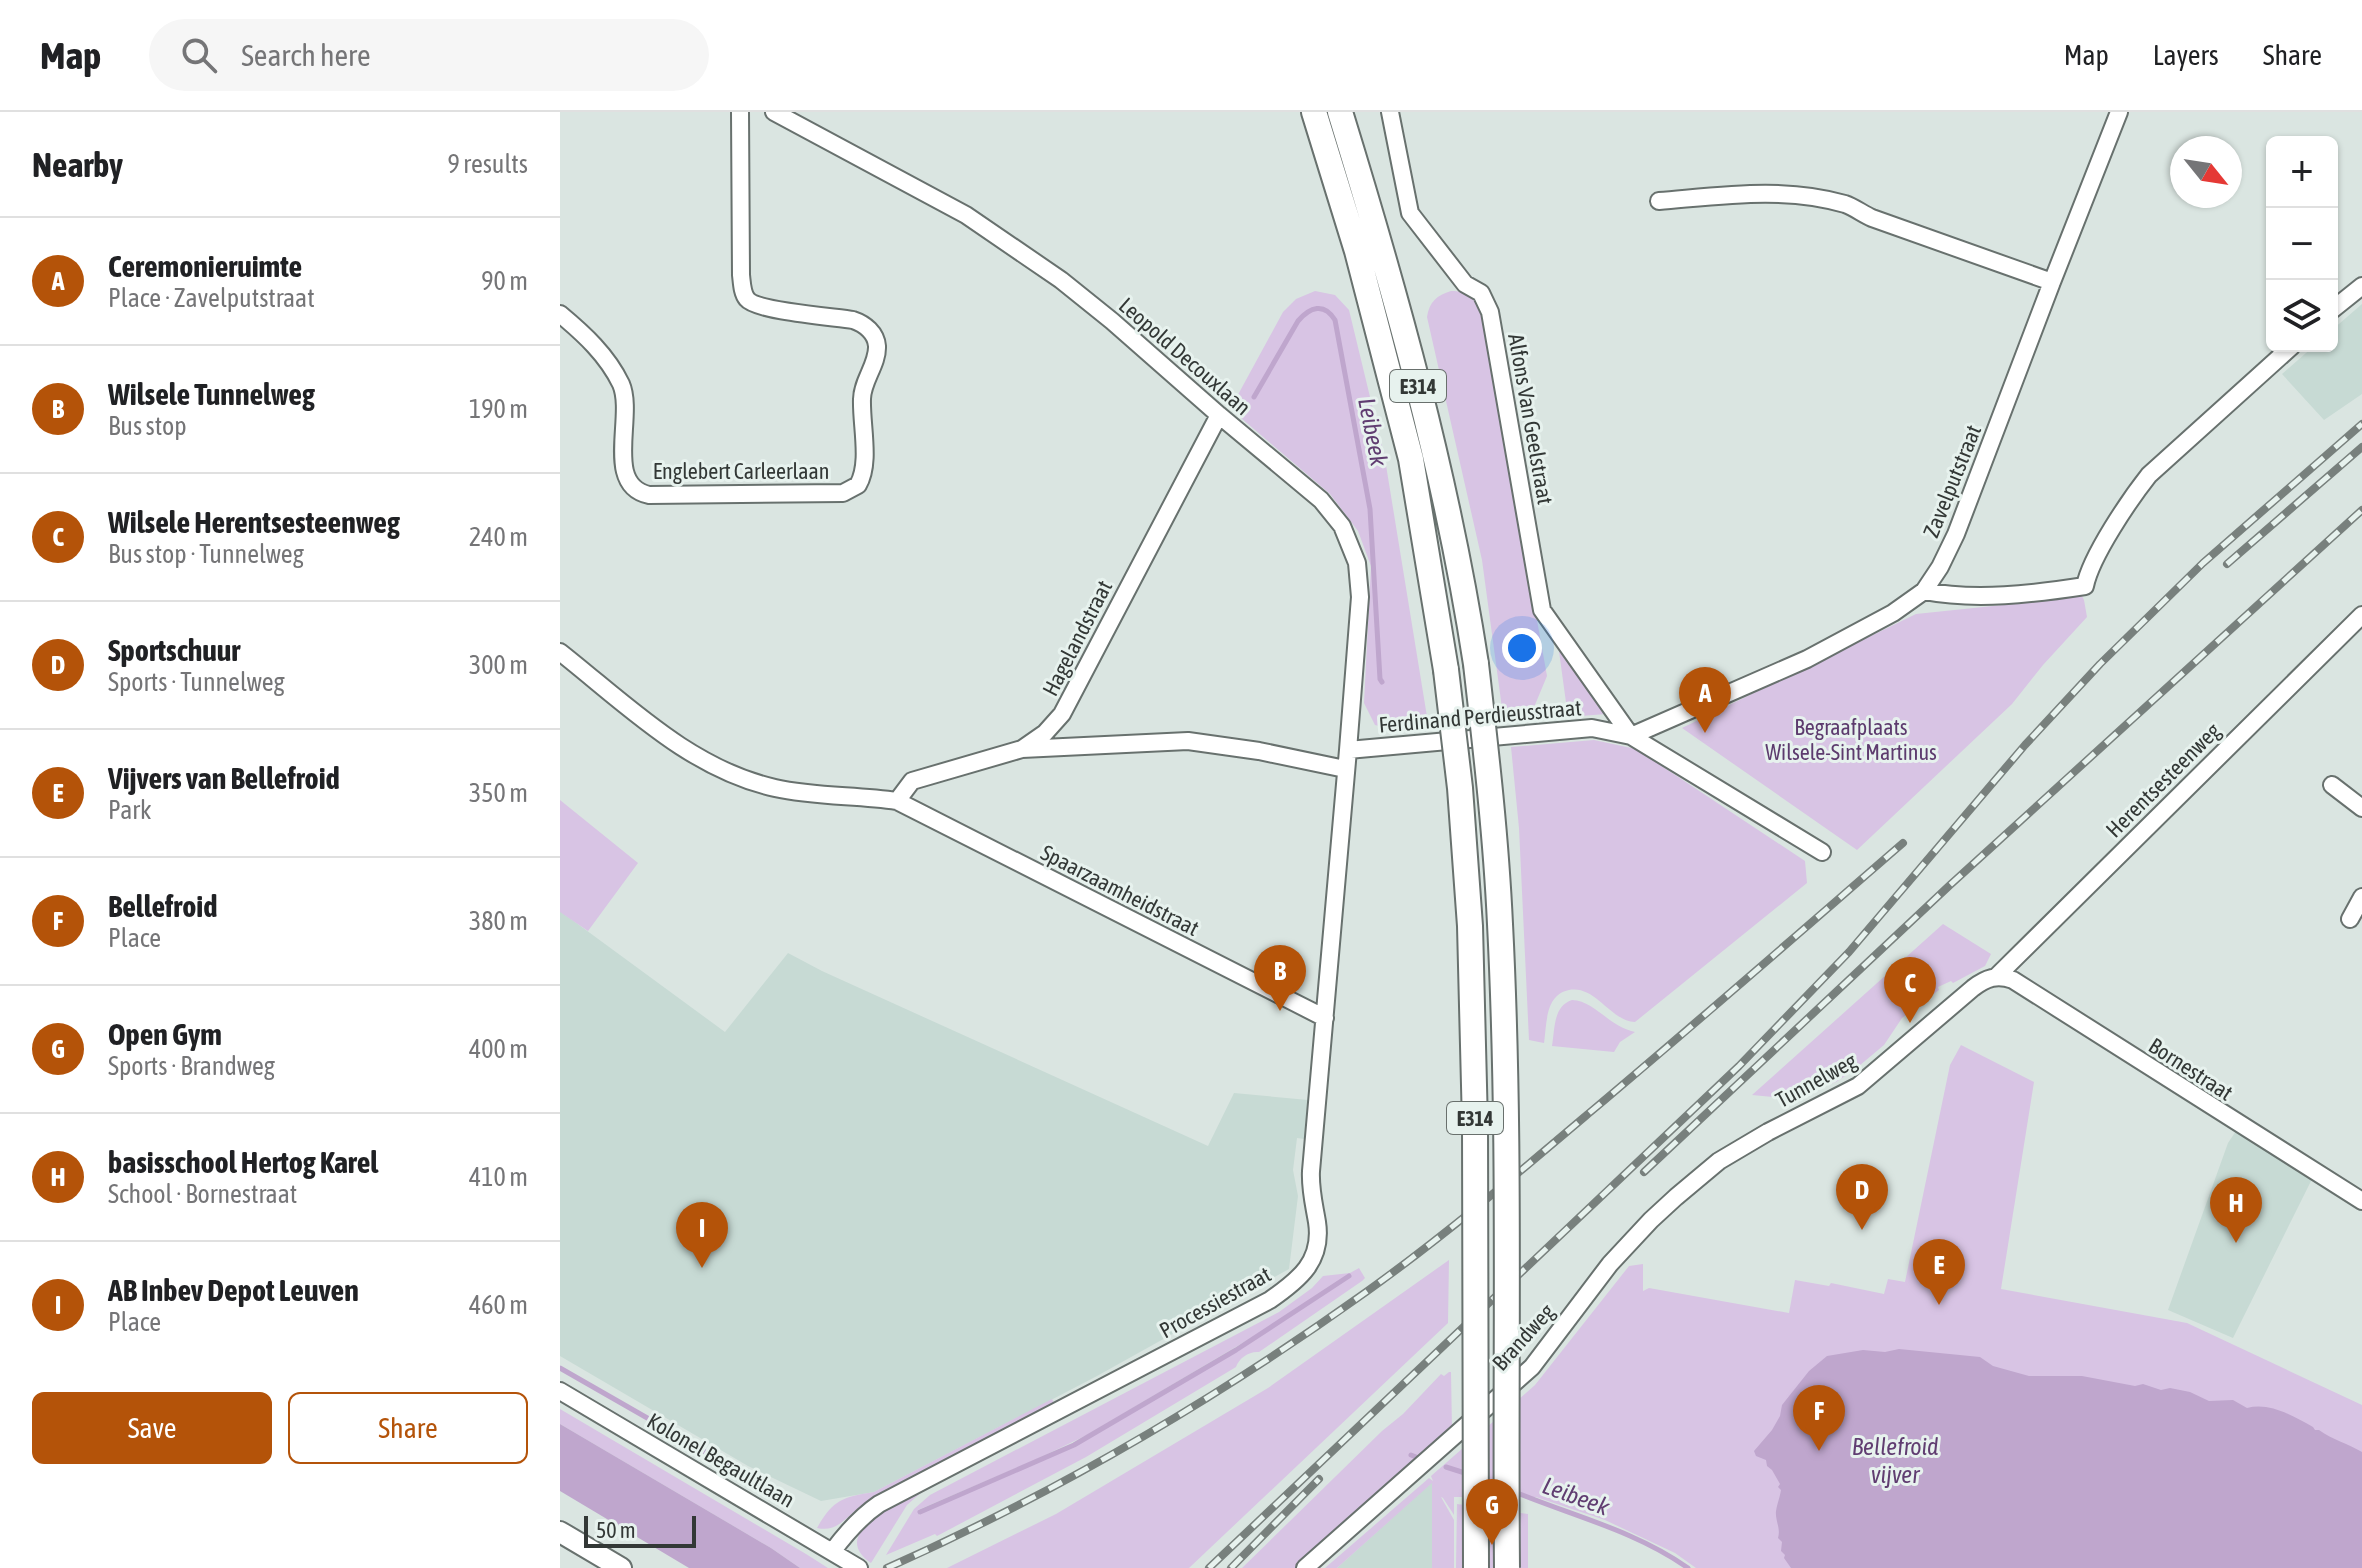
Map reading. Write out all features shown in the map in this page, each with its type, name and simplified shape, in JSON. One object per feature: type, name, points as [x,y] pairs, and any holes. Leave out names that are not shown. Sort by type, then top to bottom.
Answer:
[{"type":"highway","name":"E314","points":[[1314,112],[1357,251],[1411,459],[1446,670],[1460,788],[1470,926],[1475,1125],[1476,1568]]},
{"type":"highway","name":"E314","points":[[1340,112],[1381,247],[1437,458],[1463,579],[1489,777],[1501,941],[1507,1126],[1507,1568]]},
{"type":"main road","points":[[560,1532],[621,1568]]},
{"type":"street","name":"Englebert Carleerlaan","points":[[560,314],[603,354],[621,384],[625,402],[624,468],[628,482],[638,492],[649,495],[843,493],[858,485],[864,469],[863,389],[876,357],[875,339],[865,326],[853,320],[768,308],[751,303],[746,298],[741,275],[740,112]]},
{"type":"street","name":"Leopold Decouxlaan","points":[[774,112],[966,215],[999,236],[1112,321],[1321,500],[1342,526],[1357,563],[1360,597],[1345,769]]},
{"type":"street","name":"Alfons Van Geelstraat","points":[[1390,112],[1410,213],[1465,284],[1481,293],[1490,312],[1542,610],[1631,736]]},
{"type":"street","name":"Zavelputstraat","points":[[1631,736],[1807,659],[1893,613],[1924,591],[1956,534],[2119,112]]},
{"type":"street","points":[[1659,201],[1760,193],[1847,205],[1872,218],[2052,282]]},
{"type":"street","points":[[2338,305],[2362,286]]},
{"type":"street","points":[[1924,591],[1948,596],[2011,594],[2085,586],[2087,573],[2133,495],[2149,475],[2285,352]]},
{"type":"street","name":"Hagelandstraat","points":[[897,801],[912,781],[1022,749],[1045,733],[1062,714],[1219,415]]},
{"type":"street","name":"Herentsesteenweg","points":[[1996,977],[2362,615]]},
{"type":"street","points":[[560,652],[688,752],[721,769],[772,788],[798,793],[897,801]]},
{"type":"street","name":"Ferdinand Perdieusstraat","points":[[1348,750],[1592,728],[1631,736],[1822,852]]},
{"type":"street","points":[[1022,749],[1188,741],[1259,751],[1345,769]]},
{"type":"street","name":"Processiestraat","points":[[832,1552],[850,1528],[879,1504],[1270,1300],[1301,1277],[1314,1256],[1317,1242],[1318,1225],[1310,1191],[1311,1171],[1345,769]]},
{"type":"street","points":[[2332,785],[2362,808]]},
{"type":"street","name":"Spaarzaamheidstraat","points":[[897,801],[1325,1018]]},
{"type":"street","points":[[2350,919],[2362,897]]},
{"type":"street","name":"Tunnelweg","points":[[1768,1132],[1858,1086],[1973,988],[1996,977]]},
{"type":"street","name":"Bornestraat","points":[[1996,977],[2013,980],[2362,1201]]},
{"type":"street","name":"Brandweg","points":[[1305,1568],[1532,1367],[1610,1264],[1651,1220],[1719,1161],[1768,1132]]},
{"type":"street","name":"Kolonel Begaultlaan","points":[[560,1391],[859,1568]]},
{"type":"shaded area","points":[[2362,304],[2362,394],[2324,420],[2282,374],[2307,352],[2338,352],[2338,325]]},
{"type":"shaded area","points":[[560,911],[725,1032],[788,953],[1208,1146],[1234,1093],[1308,1100],[1304,1139],[1297,1138],[1293,1170],[1298,1196],[1289,1269],[1097,1376],[874,1492],[821,1501],[748,1466],[560,1356]]},
{"type":"shaded area","points":[[2236,1131],[2313,1177],[2233,1338],[2168,1310],[2228,1143]]},
{"type":"shaded area","points":[[1432,1482],[1432,1568],[1337,1568]]},
{"type":"green space","points":[[1315,291],[1335,295],[1349,310],[1385,459],[1429,729],[1395,730],[1375,725],[1364,703],[1371,566],[1358,531],[1330,494],[1234,412],[1234,402],[1283,312],[1296,299]]},
{"type":"green space","points":[[1451,291],[1470,296],[1482,313],[1547,676],[1532,712],[1533,721],[1504,723],[1482,560],[1427,317],[1434,300]]},
{"type":"green space","name":"Begraafplaats Wilsele-Sint Martinus","points":[[2081,594],[2087,617],[2012,704],[1857,850],[1682,728],[1916,614]]},
{"type":"green space","points":[[1558,644],[1606,714],[1568,717]]},
{"type":"green space","points":[[1594,740],[1636,749],[1805,861],[1807,883],[1635,1022],[1618,1016],[1587,993],[1569,990],[1561,993],[1551,1004],[1544,1043],[1529,1040],[1519,828],[1511,747]]},
{"type":"green space","points":[[560,800],[638,863],[588,931],[560,912]]},
{"type":"green space","points":[[1943,924],[1991,954],[1985,966],[1953,983],[1951,981],[1938,987],[1939,990],[1902,1018],[1884,1045],[1836,1082],[1773,1097],[1752,1095]]},
{"type":"green space","points":[[1572,1000],[1588,1005],[1617,1025],[1635,1032],[1620,1042],[1614,1052],[1552,1046],[1558,1013]]},
{"type":"green space","points":[[1961,1045],[2034,1082],[2001,1289],[2187,1323],[2362,1405],[2362,1568],[1696,1568],[1675,1553],[1605,1520],[1536,1497],[1454,1497],[1454,1515],[1441,1497],[1454,1520],[1454,1568],[1432,1568],[1432,1483],[1337,1568],[1325,1568],[1429,1478],[1433,1481],[1431,1476],[1535,1385],[1629,1266],[1643,1264],[1643,1291],[1649,1288],[1789,1313],[1795,1280],[1829,1286],[1831,1283],[1884,1294],[1888,1279],[1905,1282],[1950,1065]]},
{"type":"green space","points":[[1449,1260],[1448,1323],[1189,1568],[947,1568],[1056,1514],[1268,1388]]},
{"type":"green space","points":[[1359,1268],[1365,1278],[1259,1352],[1245,1356],[1236,1367],[1086,1457],[937,1536],[935,1534],[886,1555],[914,1509],[930,1495],[1279,1312],[1323,1276],[1350,1273]],"holes":[[[1350,1274],[1239,1349],[1085,1440],[920,1513],[920,1516],[918,1510],[1087,1435],[1266,1329]]]},
{"type":"green space","points":[[1449,1372],[1452,1430],[1295,1568],[1242,1568],[1441,1374],[1444,1376]]},
{"type":"green space","points":[[1052,1399],[1054,1403],[878,1495],[838,1525],[817,1528],[828,1511],[840,1501],[874,1492]]},
{"type":"green space","points":[[560,1409],[828,1568],[800,1568],[560,1424]]},
{"type":"green space","points":[[924,1490],[907,1505],[871,1563],[859,1551],[857,1540],[862,1529],[886,1510]]},
{"type":"green space","points":[[1457,1504],[1528,1514],[1528,1568],[1456,1568]]},
{"type":"water","name":"Bellefroid vijver","points":[[1899,1349],[1980,1357],[1993,1366],[2029,1376],[2082,1376],[2135,1386],[2143,1384],[2161,1390],[2170,1388],[2190,1392],[2209,1401],[2233,1400],[2247,1408],[2273,1408],[2289,1415],[2362,1452],[2362,1568],[1791,1568],[1784,1558],[1782,1542],[1778,1538],[1776,1511],[1780,1484],[1766,1460],[1756,1456],[1754,1451],[1772,1430],[1782,1405],[1809,1371],[1827,1356],[1863,1350],[1885,1352]]},
{"type":"water","points":[[560,1424],[800,1568],[689,1568],[560,1491]]},
{"type":"waterway","name":"Leibeek","points":[[1254,397],[1298,321],[1317,308],[1331,314],[1335,320],[1370,509],[1382,682]]},
{"type":"waterway","points":[[920,1512],[1074,1445],[1236,1350],[1349,1276]]},
{"type":"waterway","points":[[560,1368],[656,1423]]},
{"type":"waterway","points":[[669,1431],[743,1474]]},
{"type":"waterway","name":"Leibeek","points":[[1411,1455],[1416,1457]]},
{"type":"waterway","name":"Leibeek","points":[[1446,1467],[1468,1474]]},
{"type":"waterway","name":"Leibeek","points":[[1515,1492],[1626,1534],[1688,1568]]},
{"type":"railway","points":[[1209,1568],[1739,1066],[1849,952],[2025,745],[2100,664],[2203,563],[2362,424]]},
{"type":"railway","points":[[2227,564],[2362,447]]},
{"type":"railway","points":[[1644,1172],[1950,885],[2362,510]]},
{"type":"railway","points":[[887,1568],[1012,1508],[1134,1442],[1252,1370],[1366,1292],[1534,1160],[1903,843]]},
{"type":"railway","points":[[1231,1568],[1319,1479]]},
{"type":"place","name":"Ceremonieruimte","points":[[1705,733]]},
{"type":"place","name":"Wilsele Tunnelweg","points":[[1280,1011]]},
{"type":"place","name":"Wilsele Herentsesteenweg","points":[[1910,1023]]},
{"type":"place","name":"Sportschuur","points":[[1862,1230]]},
{"type":"place","name":"basisschool Hertog Karel","points":[[2236,1243]]},
{"type":"place","name":"AB Inbev Depot Leuven","points":[[702,1268]]},
{"type":"place","name":"Vijvers van Bellefroid","points":[[1939,1305]]},
{"type":"place","name":"Bellefroid","points":[[1819,1451]]},
{"type":"place","name":"Open Gym","points":[[1492,1545]]}]
